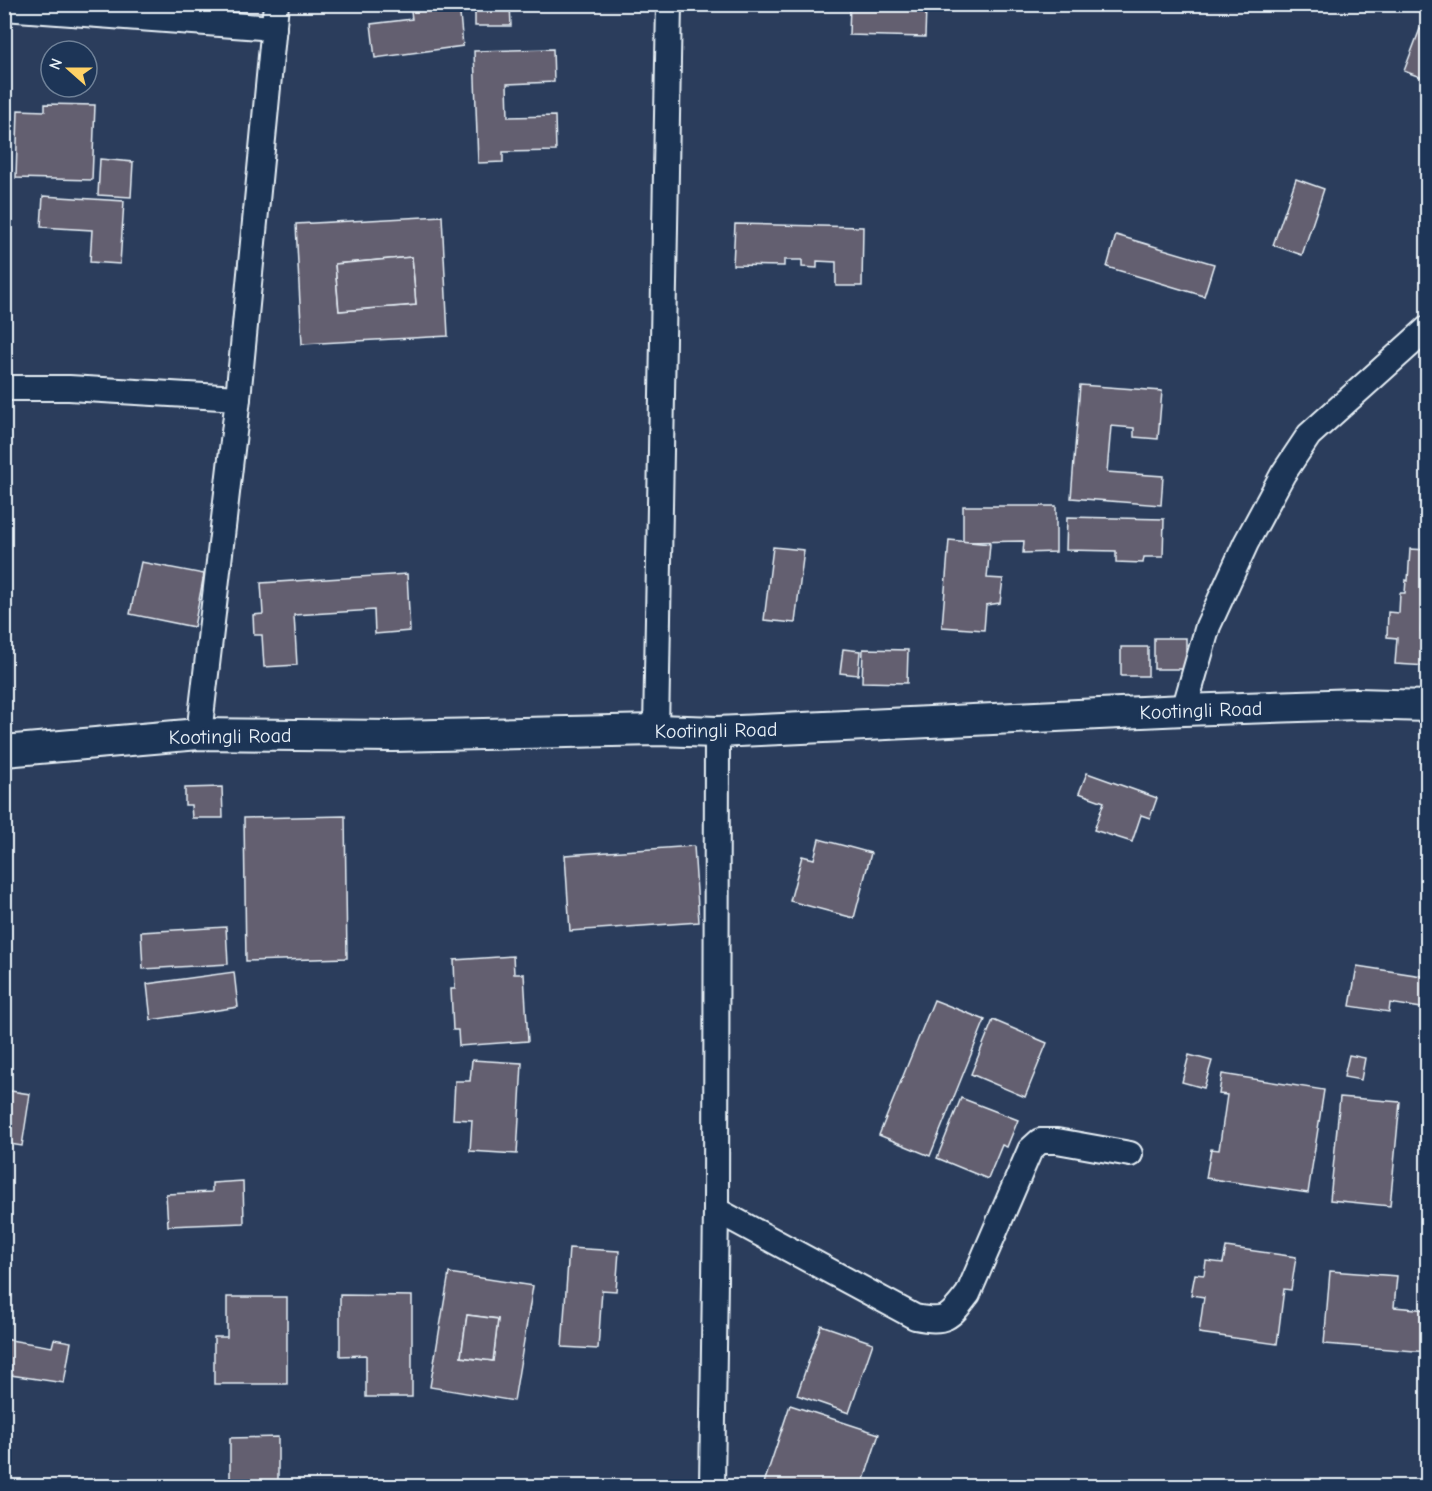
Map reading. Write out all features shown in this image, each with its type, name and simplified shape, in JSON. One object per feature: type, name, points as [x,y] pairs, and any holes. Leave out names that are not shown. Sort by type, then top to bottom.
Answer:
[{"type":"street","points":[[656,730],[669,4]]},
{"type":"street","points":[[4,8],[275,16],[238,398],[199,734]]},
{"type":"street","points":[[1184,710],[1208,626],[1246,543],[1283,474],[1309,435],[1428,328]]},
{"type":"street","points":[[4,388],[69,388],[238,398]]},
{"type":"street","name":"Kootingli Road","points":[[4,751],[199,734],[393,736],[656,730],[717,732],[1184,710],[1357,704],[1428,706]]},
{"type":"street","points":[[712,1486],[716,1210],[717,732]]},
{"type":"street","points":[[716,1210],[915,1317],[934,1321],[952,1315],[968,1294],[1030,1150],[1040,1142],[1057,1141],[1130,1154]]},
{"type":"building","points":[[410,4],[459,4],[463,46],[375,58],[371,24],[412,19]]},
{"type":"building","points":[[475,4],[510,4],[511,26],[475,26]]},
{"type":"building","points":[[850,4],[926,7],[925,37],[849,35]]},
{"type":"building","points":[[1420,29],[1428,32],[1428,80],[1404,71]]},
{"type":"building","points":[[553,49],[554,82],[507,84],[508,117],[555,116],[556,151],[503,152],[503,162],[478,163],[474,51]]},
{"type":"building","points":[[45,104],[95,105],[92,180],[16,178],[18,110],[45,111]]},
{"type":"building","points":[[100,159],[133,162],[131,197],[98,195]]},
{"type":"building","points":[[1296,179],[1324,189],[1302,255],[1273,245]]},
{"type":"building","points":[[43,196],[124,201],[120,264],[90,262],[92,230],[41,227]]},
{"type":"building","points":[[442,216],[448,336],[302,344],[296,224]],"holes":[[[412,257],[416,305],[339,311],[335,264]]]},
{"type":"building","points":[[735,224],[863,227],[862,286],[836,286],[836,262],[817,261],[817,268],[802,267],[802,260],[784,260],[784,266],[733,265]]},
{"type":"building","points":[[1116,235],[1214,264],[1204,296],[1107,267]]},
{"type":"building","points":[[412,257],[416,305],[339,311],[335,264]]},
{"type":"building","points":[[1080,385],[1162,391],[1158,439],[1134,437],[1134,428],[1111,426],[1107,472],[1163,476],[1161,505],[1071,498]]},
{"type":"building","points":[[963,506],[1056,506],[1056,552],[1023,553],[1024,541],[963,542]]},
{"type":"building","points":[[1067,517],[1164,519],[1163,557],[1144,557],[1143,563],[1116,562],[1116,551],[1066,550]]},
{"type":"building","points":[[949,540],[990,544],[987,578],[1003,579],[1000,603],[986,605],[984,630],[942,627]]},
{"type":"building","points":[[773,547],[804,550],[795,623],[764,620]]},
{"type":"building","points":[[1410,549],[1428,550],[1428,585],[1425,585],[1421,631],[1428,632],[1428,666],[1395,664],[1397,638],[1387,637],[1388,612],[1399,613],[1400,593],[1405,593]]},
{"type":"building","points":[[141,562],[204,574],[194,627],[130,614]]},
{"type":"building","points":[[407,574],[410,631],[375,634],[374,610],[294,615],[297,665],[264,667],[262,635],[254,635],[253,615],[263,614],[261,583]]},
{"type":"building","points":[[1425,585],[1428,585],[1428,632],[1421,631]]},
{"type":"building","points":[[1154,638],[1186,638],[1186,669],[1154,669]]},
{"type":"building","points":[[1121,647],[1148,647],[1148,676],[1121,676]]},
{"type":"building","points":[[843,649],[860,651],[858,675],[840,673]]},
{"type":"building","points":[[863,649],[908,650],[907,683],[862,682]]},
{"type":"building","points":[[1087,773],[1157,798],[1150,818],[1141,815],[1132,842],[1094,830],[1104,802],[1079,793]]},
{"type":"building","points":[[222,787],[223,818],[192,818],[191,805],[185,805],[185,788]]},
{"type":"building","points":[[345,816],[347,958],[246,961],[244,818]]},
{"type":"building","points":[[819,839],[871,853],[854,918],[790,901],[802,856],[814,859]]},
{"type":"building","points":[[694,846],[699,922],[570,931],[565,855]]},
{"type":"building","points":[[226,927],[228,964],[143,969],[141,932]]},
{"type":"building","points":[[513,956],[514,974],[524,974],[528,1041],[459,1046],[458,1030],[453,1030],[451,989],[455,989],[454,960]]},
{"type":"building","points":[[1357,966],[1428,977],[1428,1009],[1390,1003],[1389,1012],[1350,1006]]},
{"type":"building","points":[[234,972],[238,1007],[151,1020],[147,984]]},
{"type":"building","points":[[934,1000],[985,1020],[930,1156],[879,1135]]},
{"type":"building","points":[[993,1020],[1047,1043],[1025,1097],[971,1074]]},
{"type":"building","points":[[1189,1055],[1212,1061],[1204,1088],[1182,1082]]},
{"type":"building","points":[[1349,1055],[1365,1058],[1361,1080],[1344,1077]]},
{"type":"building","points":[[472,1060],[522,1063],[517,1154],[470,1151],[472,1120],[453,1119],[455,1081],[470,1081]]},
{"type":"building","points":[[1222,1074],[1324,1090],[1308,1193],[1206,1178],[1211,1149],[1219,1150],[1227,1095],[1219,1094]]},
{"type":"building","points":[[4,1090],[30,1094],[22,1146],[4,1143]]},
{"type":"building","points":[[1340,1097],[1400,1102],[1390,1206],[1330,1200]]},
{"type":"building","points":[[961,1098],[1018,1120],[1007,1147],[1002,1145],[988,1179],[937,1158]]},
{"type":"building","points":[[243,1181],[244,1223],[168,1226],[166,1194],[212,1192],[212,1183]]},
{"type":"building","points":[[1226,1247],[1296,1257],[1291,1290],[1284,1289],[1277,1344],[1199,1333],[1204,1297],[1191,1295],[1195,1274],[1204,1275],[1206,1261],[1223,1263]]},
{"type":"building","points":[[569,1248],[619,1251],[616,1291],[602,1290],[598,1349],[562,1347]]},
{"type":"building","points":[[1330,1271],[1397,1276],[1394,1307],[1428,1310],[1428,1352],[1324,1344]]},
{"type":"building","points":[[449,1273],[533,1286],[514,1401],[430,1387]],"holes":[[[467,1315],[498,1319],[493,1361],[461,1357]]]},
{"type":"building","points":[[340,1295],[412,1296],[412,1397],[366,1397],[366,1355],[340,1356]]},
{"type":"building","points":[[227,1297],[287,1297],[287,1384],[214,1384],[214,1337],[227,1337]]},
{"type":"building","points":[[467,1315],[498,1319],[493,1361],[461,1357]]},
{"type":"building","points":[[821,1325],[873,1343],[849,1413],[797,1395]]},
{"type":"building","points":[[4,1339],[52,1347],[54,1339],[71,1342],[64,1383],[4,1374]]},
{"type":"building","points":[[790,1405],[879,1434],[862,1486],[763,1486]]},
{"type":"building","points":[[278,1437],[278,1486],[230,1486],[230,1438]]}]
